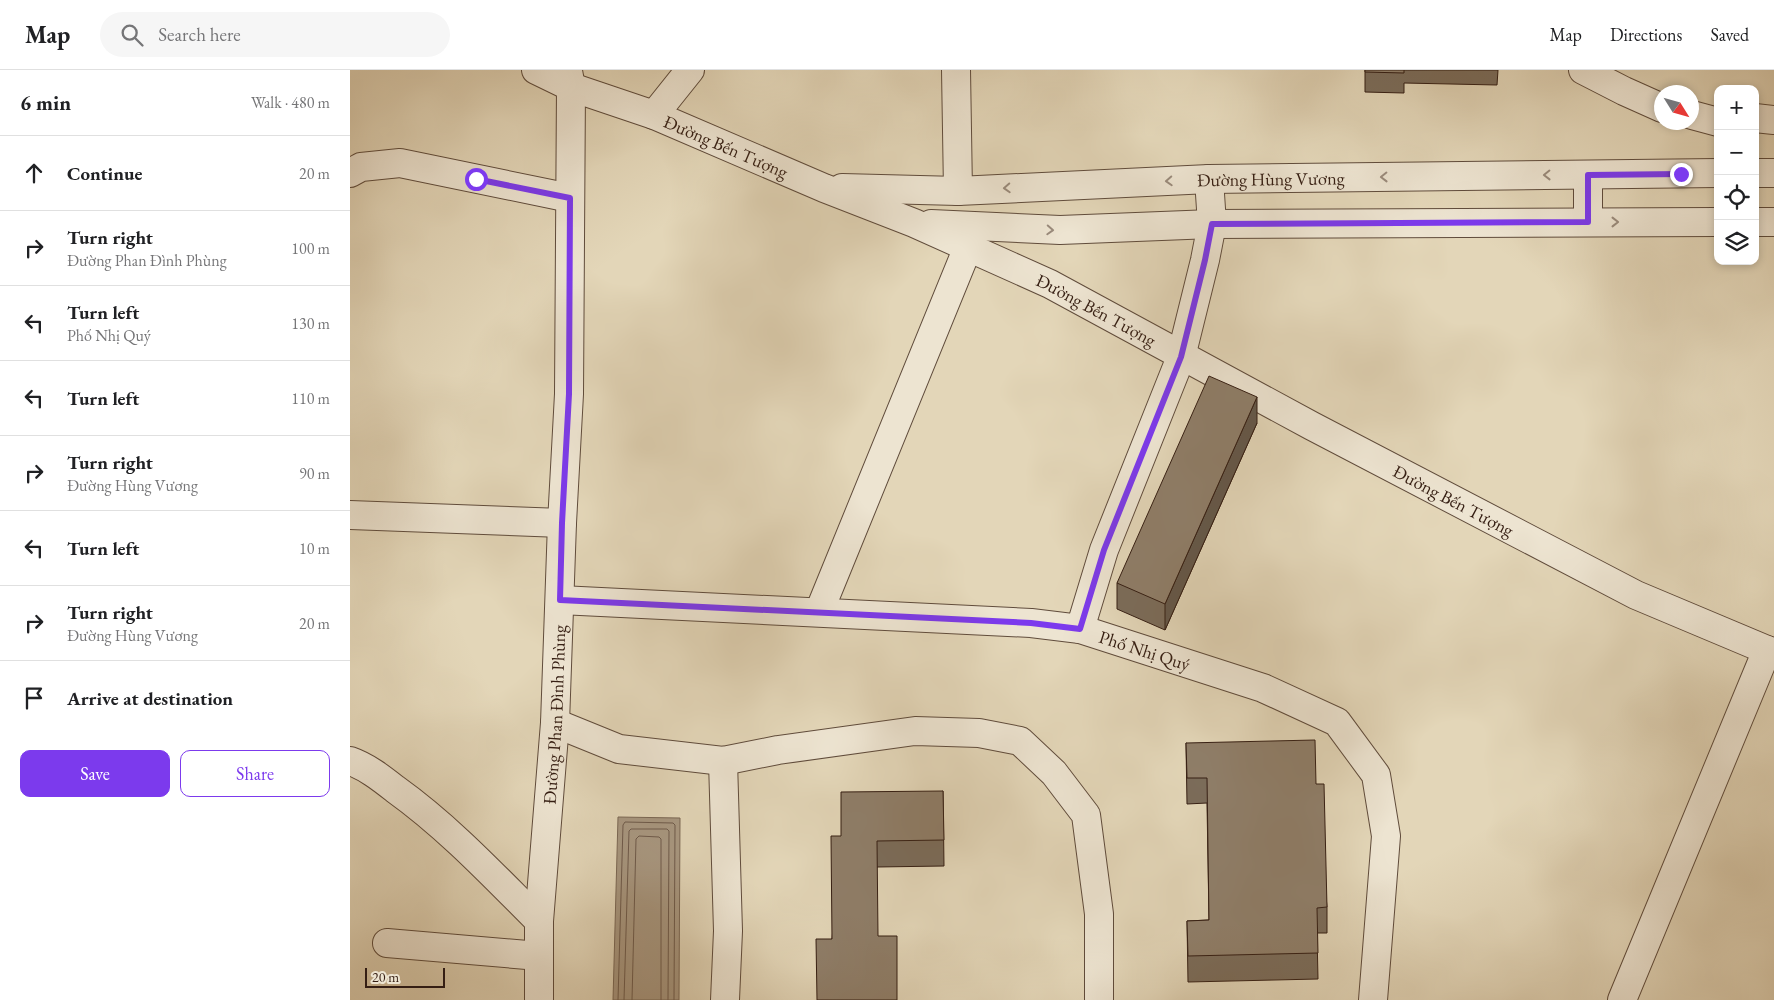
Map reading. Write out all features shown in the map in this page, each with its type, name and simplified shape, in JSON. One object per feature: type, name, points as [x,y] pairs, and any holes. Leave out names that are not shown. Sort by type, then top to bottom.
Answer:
[{"type":"street","name":"Đường Bến Tượng","points":[[536,70],[569,78],[824,188],[914,223],[1050,284],[1181,357],[1636,595],[1771,651]]},
{"type":"street","points":[[654,115],[690,70]]},
{"type":"street","points":[[956,70],[958,191]]},
{"type":"street","points":[[1583,70],[1654,104]]},
{"type":"street","name":"Đường Phan Đình Phùng","points":[[539,1000],[539,921],[555,723],[562,523],[569,394],[569,78]]},
{"type":"street","points":[[1699,117],[1714,121]]},
{"type":"street","points":[[1759,118],[1774,120]]},
{"type":"street","points":[[350,173],[361,168],[400,163],[570,198]]},
{"type":"street","name":"Đường Hùng Vương","points":[[824,188],[958,191],[1209,179],[1714,173]]},
{"type":"street","points":[[1759,173],[1774,173]]},
{"type":"street","points":[[1588,175],[1588,222]]},
{"type":"street","points":[[1080,629],[1104,550],[1181,357],[1212,224],[1209,179]]},
{"type":"street","points":[[914,223],[1060,230],[1212,224],[1714,222]]},
{"type":"street","points":[[1759,222],[1774,222]]},
{"type":"street","points":[[819,612],[968,247]]},
{"type":"street","points":[[350,515],[562,523]]},
{"type":"street","name":"Phố Nhị Quý","points":[[560,600],[1031,623],[1080,629],[1263,688],[1337,722],[1376,775],[1386,836],[1373,1000]]},
{"type":"street","points":[[1622,1000],[1771,651]]},
{"type":"street","points":[[555,723],[619,749],[722,761],[778,750],[915,730],[979,733],[1020,741],[1054,773],[1086,815],[1099,914],[1099,1000]]},
{"type":"street","points":[[350,761],[364,766],[422,808],[489,870],[539,921]]},
{"type":"street","points":[[722,761],[728,931],[725,1000]]},
{"type":"street","points":[[387,943],[539,956]]},
{"type":"water","points":[[618,817],[680,818],[679,1000],[613,1000]]},
{"type":"building","points":[[1365,70],[1404,70],[1404,73],[1365,72]]},
{"type":"building","points":[[1209,376],[1257,397],[1165,604],[1117,583]]},
{"type":"building","points":[[1315,740],[1316,784],[1324,784],[1327,907],[1317,908],[1318,953],[1188,956],[1187,921],[1209,920],[1207,778],[1187,778],[1186,743]]},
{"type":"building","points":[[943,791],[944,840],[877,841],[878,936],[897,936],[897,1000],[817,1000],[816,939],[832,939],[831,836],[841,836],[841,792]]},
{"type":"route","points":[[476,179],[570,198],[569,394],[560,600],[1031,623],[1080,629],[1104,550],[1181,357],[1212,224],[1588,222],[1588,175],[1681,174]]}]
